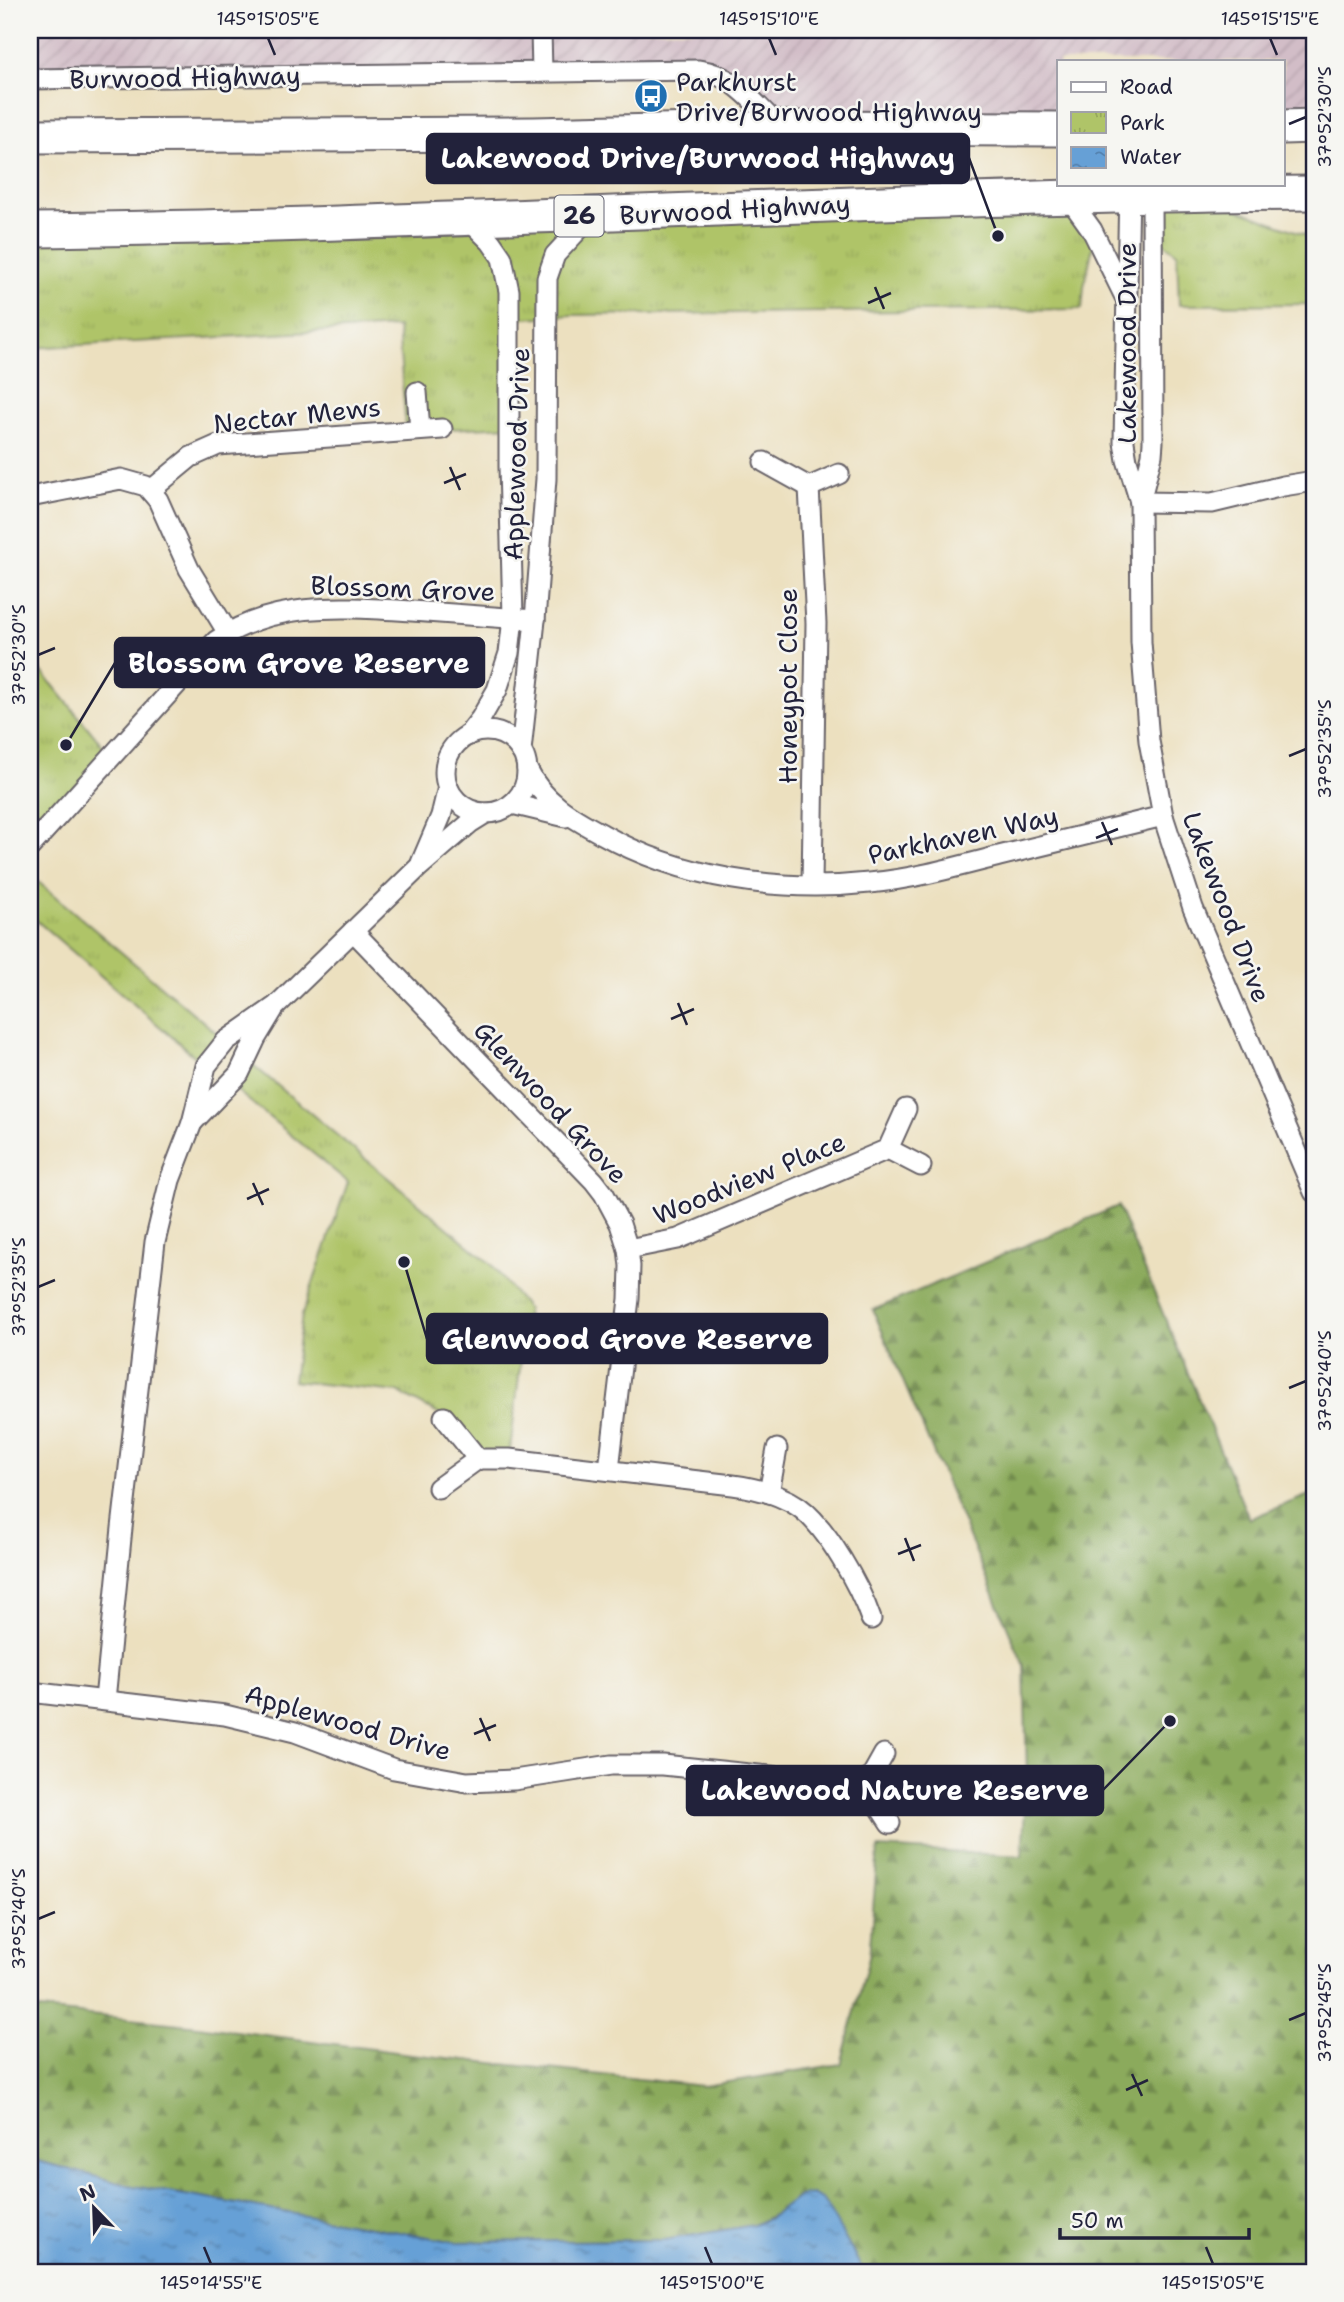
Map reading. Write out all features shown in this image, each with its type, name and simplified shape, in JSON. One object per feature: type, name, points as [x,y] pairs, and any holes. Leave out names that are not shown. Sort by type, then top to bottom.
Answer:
[{"type":"highway","points":[[1284,127],[1314,127]]},
{"type":"highway","points":[[30,136],[574,133],[780,128],[1057,129]]},
{"type":"highway","name":"Burwood Highway","points":[[30,230],[469,220],[849,203],[1069,198],[1140,190],[1314,193]]},
{"type":"street","points":[[541,30],[542,72]]},
{"type":"street","name":"Burwood Highway","points":[[30,79],[711,71],[734,82],[780,128]]},
{"type":"street","name":"Lakewood Drive","points":[[1140,190],[1126,298],[1124,442],[1140,502]]},
{"type":"street","name":"Lakewood Drive","points":[[1140,190],[1153,442],[1140,502],[1142,670],[1149,741],[1163,816],[1193,908],[1314,1192]]},
{"type":"street","name":"Lakewood Drive","points":[[1069,198],[1092,230],[1126,298]]},
{"type":"street","name":"Applewood Drive","points":[[524,760],[547,460],[547,278],[555,255],[592,215]]},
{"type":"street","name":"Applewood Drive","points":[[467,736],[497,690],[509,653],[513,618],[509,466],[509,291],[502,258],[491,242],[469,220]]},
{"type":"street","name":"Nectar Mews","points":[[418,392],[420,430]]},
{"type":"street","name":"Nectar Mews","points":[[151,491],[191,457],[218,445],[442,429]]},
{"type":"street","points":[[764,462],[809,487],[839,474]]},
{"type":"street","points":[[30,497],[121,479],[139,482],[158,500],[194,579],[228,632]]},
{"type":"street","points":[[1140,502],[1212,503],[1314,481]]},
{"type":"street","name":"Honeypot Close","points":[[809,487],[816,623],[812,885]]},
{"type":"street","name":"Blossom Grove","points":[[30,847],[216,641],[248,623],[292,611],[327,607],[535,620]]},
{"type":"street","points":[[479,732],[503,734],[514,741],[524,760],[526,782],[521,794],[512,804],[500,811],[474,811],[463,805],[448,787],[445,776],[450,752],[467,736],[479,732]]},
{"type":"street","name":"Parkhaven Way","points":[[524,760],[539,790],[574,819],[636,851],[690,869],[743,879],[812,885],[870,883],[931,873],[1163,816]]},
{"type":"street","points":[[419,867],[441,817],[448,787]]},
{"type":"street","name":"Parkhaven Way","points":[[512,804],[574,819]]},
{"type":"street","points":[[105,1700],[155,1242],[170,1180],[192,1123],[206,1066],[236,1032],[276,1006],[419,867],[485,813]]},
{"type":"street","name":"Glenwood Grove","points":[[354,932],[594,1181],[613,1209],[628,1249],[630,1266],[629,1299],[609,1469]]},
{"type":"street","points":[[192,1123],[239,1074],[256,1038],[276,1006]]},
{"type":"street","name":"Woodview Place","points":[[628,1249],[678,1239],[888,1149],[906,1109]]},
{"type":"street","name":"Woodview Place","points":[[888,1149],[921,1167]]},
{"type":"street","points":[[444,1417],[478,1460]]},
{"type":"street","points":[[769,1493],[777,1449]]},
{"type":"street","points":[[438,1488],[478,1460],[509,1459],[742,1486],[769,1493],[800,1508],[817,1526],[860,1588],[871,1619]]},
{"type":"street","name":"Applewood Drive","points":[[30,1692],[225,1715],[261,1722],[394,1769],[467,1782],[514,1780],[611,1765],[663,1765],[866,1786]]},
{"type":"street","points":[[884,1754],[866,1786],[890,1823]]},
{"type":"shaded area","points":[[30,30],[1314,30],[1314,126],[1284,126],[1284,60],[1057,60],[1057,129],[780,128],[723,75],[30,79]]},
{"type":"green space","points":[[1197,194],[1314,238],[1314,304],[1179,305],[1177,253],[1153,235],[1152,195]]},
{"type":"green space","points":[[1069,198],[1095,237],[1082,309],[573,315],[509,319],[511,426],[406,431],[398,327],[30,348],[30,230]]},
{"type":"green space","points":[[38,667],[112,757],[30,846],[30,669]]},
{"type":"green space","points":[[30,875],[226,1041],[206,1066],[30,915]]},
{"type":"green space","points":[[247,1060],[492,1265],[527,1309],[509,1459],[478,1459],[444,1417],[398,1392],[293,1381],[302,1315],[348,1182],[230,1085]]},
{"type":"green space","points":[[1118,1206],[1249,1519],[1314,1493],[1314,2272],[864,2272],[777,2213],[754,2225],[665,2240],[457,2242],[127,2185],[30,2159],[30,2009],[190,2025],[411,2054],[703,2086],[841,2064],[869,1958],[878,1848],[1022,1856],[1027,1776],[1024,1666],[873,1310]]},
{"type":"water","points":[[30,2159],[127,2185],[457,2242],[665,2240],[754,2225],[768,2219],[799,2196],[812,2194],[822,2199],[828,2208],[864,2272],[30,2272]]},
{"type":"place","name":"Parkhurst Drive/Burwood Highway","points":[[651,96]]},
{"type":"place","name":"Lakewood Drive/Burwood Highway","points":[[998,236]]},
{"type":"place","name":"Blossom Grove Reserve","points":[[66,745]]},
{"type":"place","name":"Glenwood Grove Reserve","points":[[404,1262]]},
{"type":"place","name":"Lakewood Nature Reserve","points":[[1170,1721]]}]
